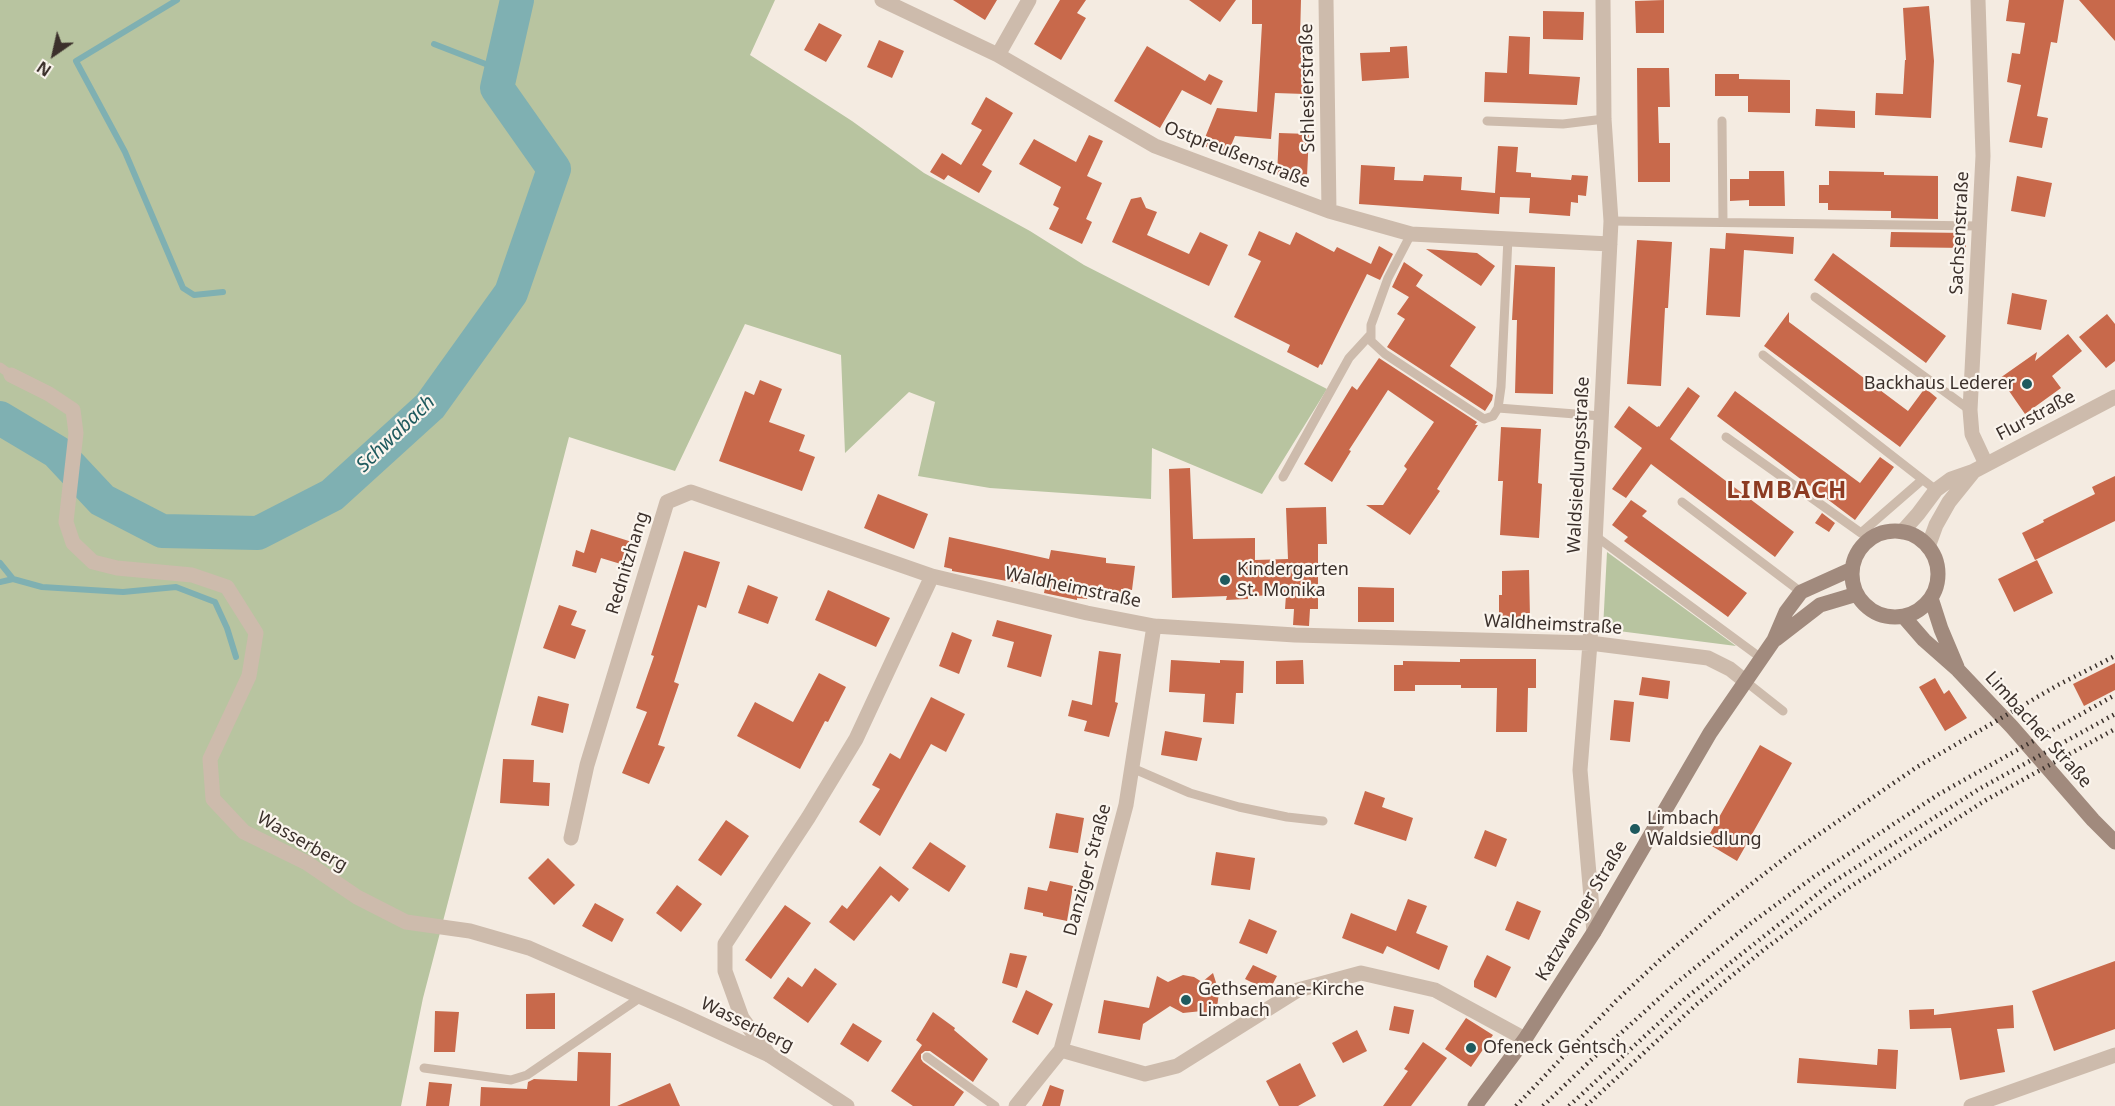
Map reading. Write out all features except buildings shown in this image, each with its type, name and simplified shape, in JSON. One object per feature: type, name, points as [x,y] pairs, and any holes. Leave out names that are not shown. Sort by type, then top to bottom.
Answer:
[{"type":"main road","points":[[1902,532],[1916,537],[1928,547],[1936,563],[1938,581],[1931,598],[1919,610],[1904,617],[1885,616],[1869,608],[1857,594],[1852,582],[1852,569],[1857,554],[1868,541],[1884,533],[1902,532]]},
{"type":"main road","points":[[1801,592],[1852,569]]},
{"type":"main road","name":"Katzwanger Straße","points":[[1475,1106],[1525,1039],[1594,932],[1710,733],[1774,640],[1786,612],[1801,592]]},
{"type":"main road","name":"Katzwanger Straße","points":[[1774,640],[1820,605],[1857,594]]},
{"type":"main road","name":"Limbacher Straße","points":[[1931,598],[1941,629],[1959,670]]},
{"type":"main road","name":"Limbacher Straße","points":[[1904,617],[1924,640],[1959,670],[2115,842]]},
{"type":"street","name":"Ostpreußenstraße","points":[[882,0],[998,55],[1155,146],[1329,211],[1411,234],[1610,244]]},
{"type":"street","points":[[998,55],[1029,0]]},
{"type":"street","name":"Schlesierstraße","points":[[1326,0],[1329,211]]},
{"type":"street","name":"Waldsiedlungsstraße","points":[[1594,932],[1580,770],[1590,644],[1611,221],[1604,119],[1603,0]]},
{"type":"street","name":"Sachsenstraße","points":[[1978,0],[1983,156],[1970,410],[1972,434],[1980,467]]},
{"type":"street","name":"Wasserberg","points":[[6,371],[73,410],[76,432],[66,522],[73,543],[93,562],[117,568],[192,575],[227,587],[256,633],[249,676],[210,759],[213,799],[243,832],[307,864],[357,897],[406,922],[470,930],[529,948],[770,1055],[828,1100],[848,1106]]},
{"type":"street","name":"Flurstraße","points":[[1902,532],[1936,490],[1951,479],[1980,467],[2115,397]]},
{"type":"street","name":"Flurstraße","points":[[1928,547],[1935,525],[1949,502],[1980,467]]},
{"type":"street","name":"Rednitzhang","points":[[571,838],[587,765],[667,502],[691,492],[932,576]]},
{"type":"street","points":[[770,1055],[742,1018],[725,971],[725,944],[808,818],[856,739],[932,576]]},
{"type":"street","name":"Waldheimstraße","points":[[932,576],[1087,613],[1154,626],[1295,635],[1590,644],[1708,658],[1730,669],[1744,681]]},
{"type":"street","name":"Danziger Straße","points":[[1016,1106],[1061,1050],[1126,805],[1154,626]]},
{"type":"street","points":[[1061,1050],[1146,1074],[1177,1066],[1298,990],[1361,973],[1435,990],[1525,1039]]},
{"type":"street","points":[[1971,1106],[2115,1055]]},
{"type":"lane","points":[[1488,121],[1563,124],[1604,119]]},
{"type":"lane","points":[[1722,121],[1723,222]]},
{"type":"lane","points":[[1611,221],[1979,226]]},
{"type":"lane","points":[[1411,234],[1388,278],[1371,326],[1371,341],[1385,354],[1484,419],[1493,416],[1498,408],[1501,387],[1508,238]]},
{"type":"lane","points":[[1815,297],[1970,410]]},
{"type":"lane","points":[[1283,477],[1349,358],[1371,334]]},
{"type":"lane","points":[[1763,355],[1936,490]]},
{"type":"lane","points":[[1498,408],[1601,416]]},
{"type":"lane","points":[[1726,437],[1861,533],[1922,480]]},
{"type":"lane","points":[[1682,502],[1801,592]]},
{"type":"lane","points":[[1594,535],[1761,658]]},
{"type":"lane","points":[[1744,681],[1783,711]]},
{"type":"lane","points":[[1132,768],[1200,796],[1268,813],[1323,821]]},
{"type":"lane","points":[[424,1068],[511,1080],[527,1075],[641,997]]},
{"type":"lane","points":[[927,1058],[995,1106]]},
{"type":"green space","points":[[0,0],[775,0],[750,55],[852,121],[924,173],[1030,231],[1084,265],[1327,389],[1262,494],[1152,448],[1151,499],[990,488],[918,476],[935,402],[909,392],[845,453],[841,355],[745,324],[675,471],[569,437],[423,998],[401,1106],[0,1106]]},
{"type":"green space","points":[[1607,552],[1736,646],[1603,629]]},
{"type":"waterway","points":[[177,0],[76,61],[125,152],[183,288],[194,295],[223,292]]},
{"type":"waterway","name":"Schwabach","points":[[0,418],[57,452],[102,500],[162,531],[258,533],[332,495],[430,406],[511,293],[554,169],[497,88],[517,0]]},
{"type":"waterway","points":[[434,44],[501,70]]},
{"type":"waterway","points":[[0,563],[13,579]]},
{"type":"waterway","points":[[0,582],[13,579],[42,587],[123,592],[176,587],[215,602],[227,628],[236,657]]},
{"type":"railway","points":[[1516,1106],[1616,1001],[1662,958],[1724,905],[1790,854],[1917,767],[2058,685],[2115,656]]},
{"type":"railway","points":[[1543,1106],[1675,984],[1747,926],[1815,876],[1939,794],[2115,695]]},
{"type":"railway","points":[[1569,1106],[1687,997],[1830,884],[1979,789],[2115,714]]},
{"type":"railway","points":[[1586,1106],[1697,1004],[1766,948],[1842,892],[1986,800],[2115,729]]},
{"type":"place","name":"Backhaus Lederer","points":[[2027,384]]},
{"type":"place","name":"Kindergarten St. Monika","points":[[1225,580]]},
{"type":"place","name":"Limbach Waldsiedlung","points":[[1635,829]]},
{"type":"place","name":"Gethsemane-Kirche Limbach","points":[[1186,1000]]},
{"type":"place","name":"Ofeneck Gentsch","points":[[1471,1048]]},
{"type":"district","name":"LIMBACH","points":[[1787,491]]}]
